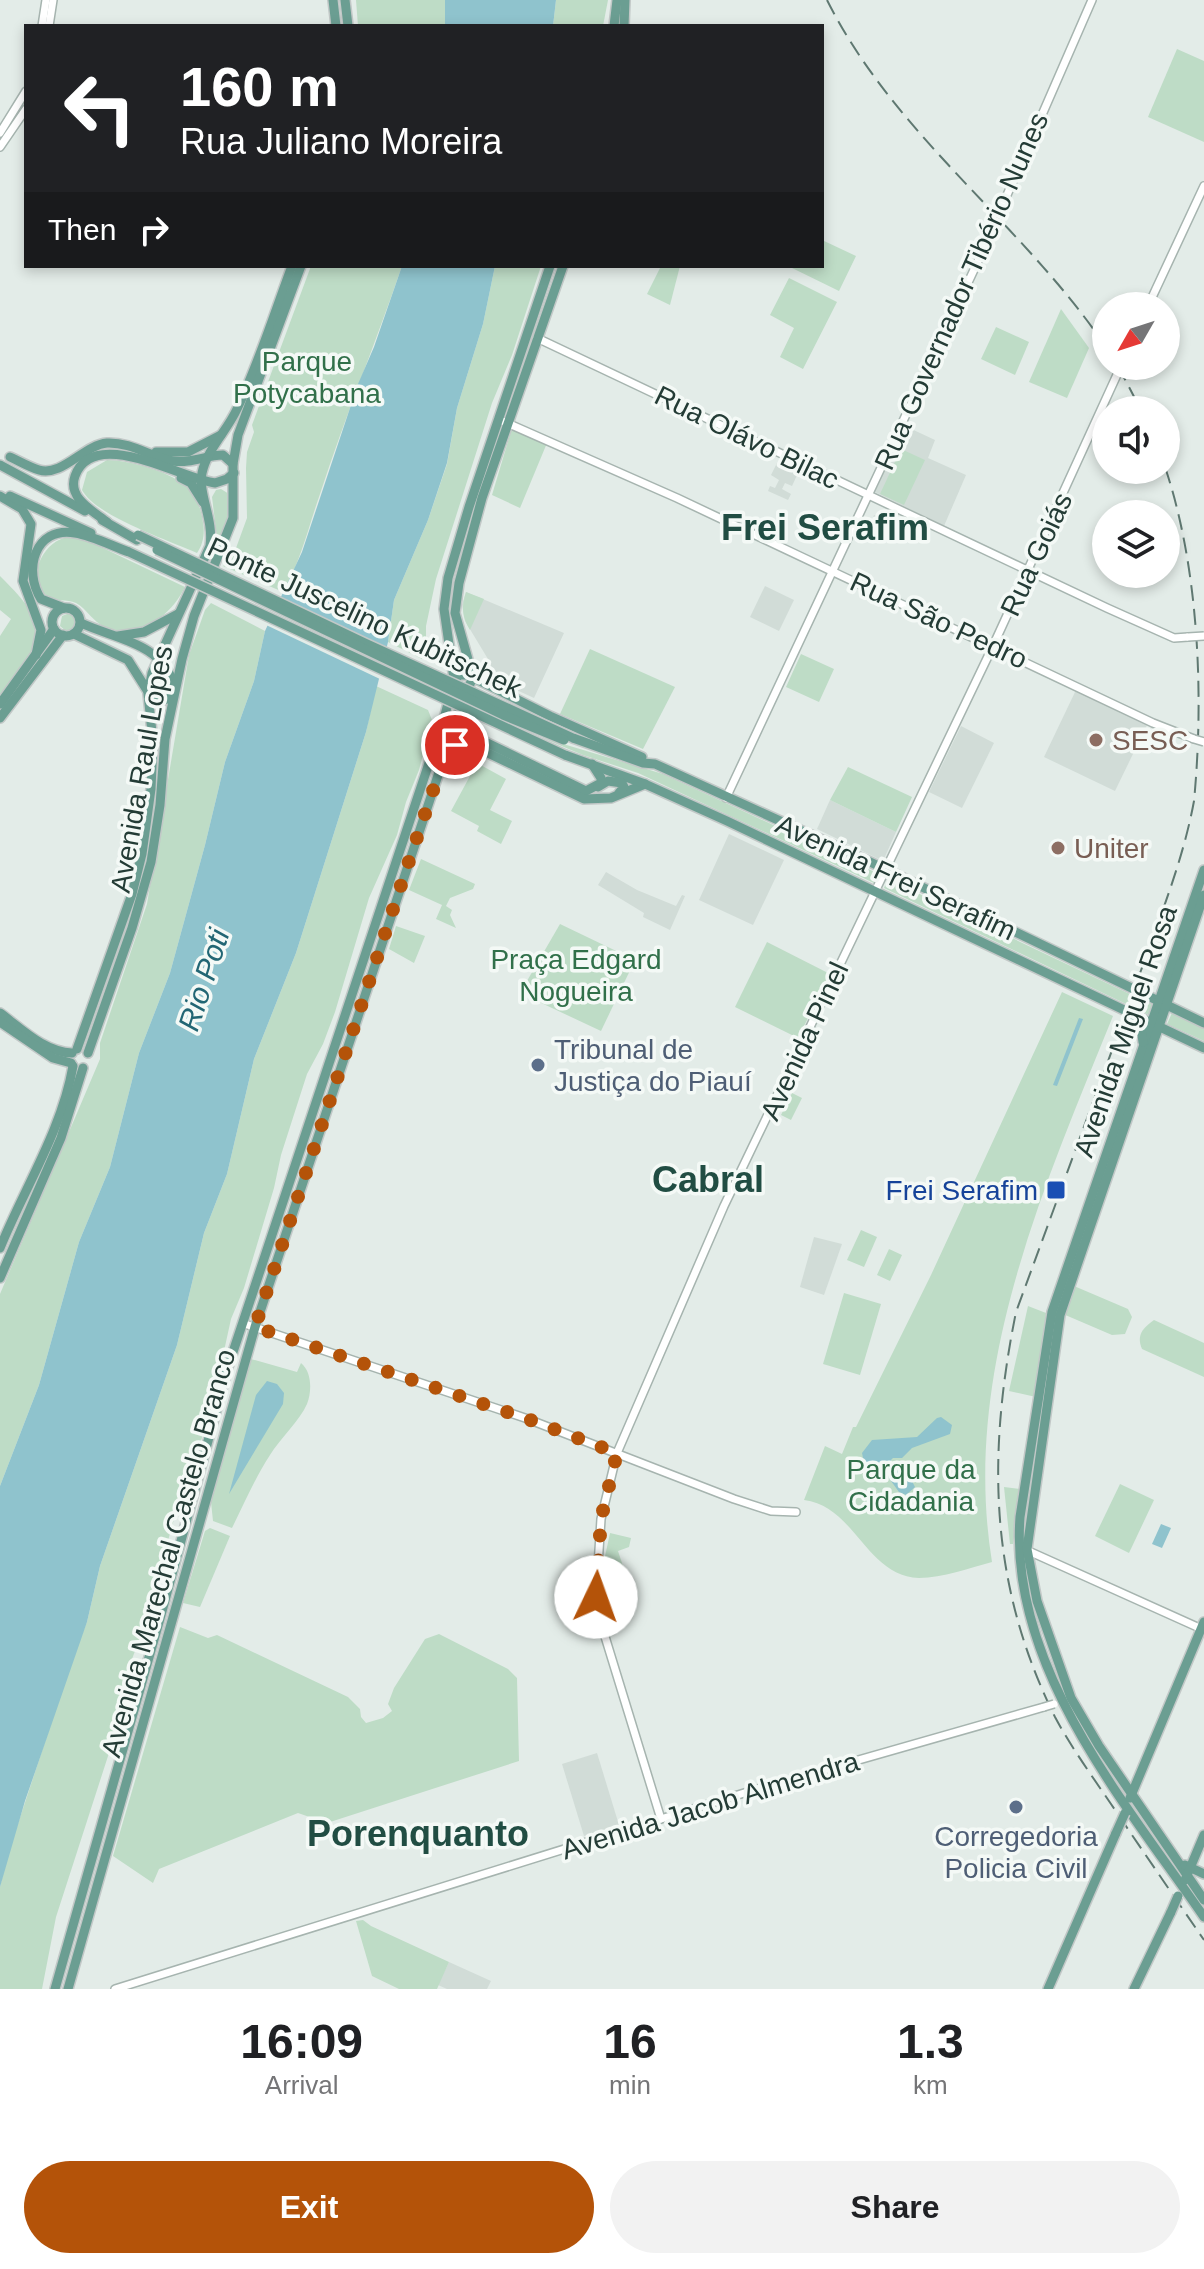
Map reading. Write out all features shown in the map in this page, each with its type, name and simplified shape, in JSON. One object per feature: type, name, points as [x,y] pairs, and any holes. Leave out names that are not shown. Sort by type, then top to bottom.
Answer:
[{"type":"main road","points":[[333,0],[336,24]]},
{"type":"main road","points":[[345,0],[348,24]]},
{"type":"main road","points":[[614,24],[617,0]]},
{"type":"main road","points":[[624,24],[625,0]]},
{"type":"main road","name":"Avenida Raul Lopes","points":[[0,1248],[45,1149],[68,1089],[132,894],[142,854],[151,789],[153,742],[148,694],[157,658],[207,556],[212,532],[202,481],[208,457],[244,393],[291,268]]},
{"type":"main road","name":"Avenida Raul Lopes","points":[[75,1060],[89,1062],[88,1053],[132,928],[151,862],[160,805],[165,739],[174,693],[194,616],[233,518],[233,468],[238,435],[300,268]]},
{"type":"main road","name":"Avenida Marechal Castelo Branco","points":[[68,1989],[255,1327],[473,677],[458,628],[455,601],[503,420],[549,268]]},
{"type":"main road","name":"Avenida Marechal Castelo Branco","points":[[55,1989],[242,1323],[445,715],[454,679],[445,623],[445,593],[469,507],[562,268]]},
{"type":"main road","points":[[149,452],[188,452],[223,433]]},
{"type":"main road","points":[[10,457],[44,471],[55,469],[88,448],[103,443],[118,443],[172,461],[190,462],[223,455],[233,468],[222,482],[202,481],[131,456],[106,453],[93,457],[81,466],[74,477],[75,494],[80,502],[107,522]]},
{"type":"main road","points":[[10,457],[48,492]]},
{"type":"main road","points":[[0,465],[107,522]]},
{"type":"main road","points":[[165,468],[191,483],[202,499],[211,523]]},
{"type":"main road","points":[[0,494],[129,552]]},
{"type":"main road","points":[[0,494],[28,516],[31,535],[23,581],[25,591],[63,635]]},
{"type":"main road","name":"Ponte Juscelino Kubitschek","points":[[107,522],[572,740]]},
{"type":"main road","points":[[0,718],[63,635],[74,634],[128,660],[141,676],[148,694],[161,700],[174,693],[170,671],[157,658],[137,644],[81,623],[76,611],[41,599],[33,583],[33,558],[41,544],[52,536],[75,533],[129,552]]},
{"type":"main road","name":"Ponte Juscelino Kubitschek","points":[[129,552],[565,755]]},
{"type":"main road","points":[[32,602],[41,630],[36,655]]},
{"type":"main road","points":[[0,704],[36,655],[57,611],[64,608]]},
{"type":"main road","points":[[118,636],[144,632],[180,612]]},
{"type":"main road","points":[[74,634],[81,623]]},
{"type":"main road","points":[[454,679],[463,674],[473,677],[655,764]]},
{"type":"main road","points":[[462,703],[465,727],[484,746],[584,799],[614,797],[645,784]]},
{"type":"main road","name":"Avenida Frei Serafim","points":[[572,740],[655,764],[884,869],[1204,1023]]},
{"type":"main road","points":[[436,782],[456,743],[467,743],[484,746],[586,791],[608,781],[624,785],[614,797]]},
{"type":"main road","name":"Avenida Frei Serafim","points":[[565,755],[645,784],[1204,1048]]},
{"type":"main road","points":[[592,764],[601,778],[598,787]]},
{"type":"main road","points":[[592,764],[603,773],[614,797]]},
{"type":"main road","name":"Avenida Miguel Rosa","points":[[1030,1484],[1060,1315],[1204,870]]},
{"type":"main road","points":[[389,890],[399,893]]},
{"type":"main road","name":"Avenida Miguel Rosa","points":[[1162,1004],[1204,895]]},
{"type":"main road","points":[[385,902],[395,905]]},
{"type":"main road","points":[[1127,1010],[1141,1028],[1143,1047]]},
{"type":"main road","points":[[0,1013],[41,1043],[75,1060]]},
{"type":"main road","points":[[0,1022],[53,1058],[75,1060],[88,1053]]},
{"type":"main road","name":"Avenida Miguel Rosa","points":[[1156,1024],[1143,1047],[1052,1312],[1022,1549],[1062,1701],[1126,1809],[1180,1891],[1204,1917]]},
{"type":"main road","name":"Avenida Raul Lopes","points":[[0,1278],[61,1138],[75,1060]]},
{"type":"main road","points":[[287,1188],[298,1193]]},
{"type":"main road","points":[[218,1403],[231,1407]]},
{"type":"main road","points":[[1048,1989],[1203,1627]]},
{"type":"main road","points":[[147,1664],[158,1667]]},
{"type":"main road","name":"Avenida Miguel Rosa","points":[[1062,1701],[1176,1859],[1189,1872]]},
{"type":"main road","points":[[1134,1989],[1204,1835]]},
{"type":"main road","points":[[1189,1872],[1204,1874]]},
{"type":"main road","points":[[1189,1872],[1204,1900]]},
{"type":"street","points":[[42,24],[46,0]]},
{"type":"street","points":[[49,24],[53,0]]},
{"type":"street","name":"Rua Governador Tibério Nunes","points":[[726,798],[980,257],[1092,0]]},
{"type":"street","points":[[0,133],[24,94]]},
{"type":"street","points":[[0,147],[24,112]]},
{"type":"street","points":[[1155,292],[1204,186]]},
{"type":"street","name":"Rua Olávo Bilac","points":[[537,338],[1174,638],[1204,636]]},
{"type":"street","name":"Rua Goiás","points":[[873,891],[993,646],[1115,380]]},
{"type":"street","name":"Rua São Pedro","points":[[503,420],[833,570],[1153,723],[1204,742]]},
{"type":"street","points":[[0,452],[10,457]]},
{"type":"street","name":"Avenida Pinel","points":[[661,1819],[603,1630],[596,1597],[601,1519],[617,1453],[724,1206],[873,891]]},
{"type":"street","points":[[242,1323],[494,1408],[771,1511],[796,1512]]},
{"type":"street","points":[[1022,1549],[1203,1627]]},
{"type":"street","name":"Avenida Jacob Almendra","points":[[115,1989],[838,1764],[1062,1701]]},
{"type":"shaded area","points":[[905,426],[935,440],[928,458],[966,475],[944,526],[875,492]]},
{"type":"shaded area","points":[[777,463],[798,473],[792,486],[785,483],[782,489],[791,494],[788,500],[768,491],[770,486],[775,488],[779,480],[771,475]]},
{"type":"shaded area","points":[[880,513],[894,519],[885,538],[868,531],[874,515],[879,517]]},
{"type":"shaded area","points":[[765,586],[794,600],[779,631],[750,617]]},
{"type":"shaded area","points":[[466,592],[564,633],[534,698],[491,678],[491,664],[465,621],[462,605]]},
{"type":"shaded area","name":"SESC","points":[[1076,690],[1148,723],[1115,791],[1044,757]]},
{"type":"shaded area","points":[[961,726],[994,743],[962,808],[929,792]]},
{"type":"shaded area","points":[[830,800],[896,832],[883,861],[817,829]]},
{"type":"shaded area","points":[[729,834],[784,860],[753,925],[699,900]]},
{"type":"shaded area","points":[[606,872],[637,890],[676,906],[682,895],[685,896],[670,930],[643,917],[644,913],[598,885]]},
{"type":"shaded area","points":[[814,1237],[842,1244],[824,1295],[800,1287]]},
{"type":"shaded area","points":[[597,1753],[619,1825],[584,1836],[562,1764]]},
{"type":"shaded area","points":[[449,1962],[491,1981],[487,1989],[447,1989],[438,1985]]},
{"type":"green space","points":[[356,0],[445,0],[445,24],[358,24]]},
{"type":"green space","points":[[556,0],[608,0],[603,24],[553,24]]},
{"type":"green space","points":[[1177,49],[1204,61],[1204,142],[1148,117]]},
{"type":"green space","points":[[824,241],[856,256],[839,291],[792,268],[824,268]]},
{"type":"green space","name":"Parque Potycabana","points":[[310,268],[401,268],[299,556],[283,592],[223,566],[232,559],[247,518],[246,468],[247,452],[254,432],[252,425]]},
{"type":"green space","points":[[495,268],[540,268],[512,355],[492,403],[436,579],[422,659],[388,642],[394,600],[428,520],[447,464],[457,408],[483,324]]},
{"type":"green space","points":[[660,268],[679,268],[670,305],[647,294]]},
{"type":"green space","points":[[789,278],[837,302],[803,369],[780,357],[794,328],[770,315]]},
{"type":"green space","points":[[1061,309],[1089,348],[1067,398],[1029,382]]},
{"type":"green space","points":[[996,327],[1029,342],[1015,375],[981,359]]},
{"type":"green space","points":[[512,428],[547,443],[520,508],[492,495]]},
{"type":"green space","points":[[901,449],[925,460],[904,505],[880,494]]},
{"type":"green space","points":[[107,460],[150,468],[173,477],[189,489],[199,505],[204,527],[197,553],[117,518],[90,500],[82,490],[87,472]]},
{"type":"green space","points":[[221,489],[229,494],[229,519],[218,546],[212,497],[216,490]]},
{"type":"green space","points":[[64,538],[82,538],[185,587],[162,616],[142,628],[118,630],[105,627],[76,603],[47,596],[37,581],[43,555],[49,547]]},
{"type":"green space","points":[[0,576],[30,611],[37,624],[38,637],[26,663],[0,700],[0,636],[11,619],[0,610]]},
{"type":"green space","points":[[466,592],[484,599],[470,630],[463,612]]},
{"type":"green space","points":[[211,603],[265,631],[254,681],[225,762],[170,973],[139,1053],[110,1167],[79,1242],[39,1385],[0,1486],[0,1294],[100,1059],[100,1043],[147,904],[189,655],[205,610]]},
{"type":"green space","points":[[72,612],[78,619],[77,627],[67,632],[60,626],[62,616]]},
{"type":"green space","points":[[590,649],[675,687],[643,749],[560,714]]},
{"type":"green space","points":[[801,654],[834,669],[819,702],[786,687]]},
{"type":"green space","points":[[376,686],[428,710],[432,720],[419,770],[397,835],[369,898],[335,1012],[307,1074],[281,1155],[244,1288],[231,1319],[210,1415],[176,1512],[132,1659],[109,1753],[56,1917],[42,1989],[0,1989],[0,1887],[7,1857],[87,1622],[100,1566],[177,1345],[204,1233],[227,1174],[254,1059],[296,953],[366,732]]},
{"type":"green space","points":[[540,737],[663,774],[879,874],[874,883],[638,773]]},
{"type":"green space","points":[[477,763],[506,779],[490,810],[512,821],[501,844],[477,831],[479,826],[451,811]]},
{"type":"green space","points":[[848,767],[912,797],[896,832],[830,800]]},
{"type":"green space","points":[[421,859],[475,884],[473,889],[450,898],[446,906],[452,910],[450,915],[456,928],[436,919],[442,905],[409,890]]},
{"type":"green space","points":[[888,879],[1155,1006],[1151,1016],[884,888]]},
{"type":"green space","name":"Praça Edgard Nogueira","points":[[560,924],[635,960],[601,1031],[520,993]]},
{"type":"green space","points":[[396,926],[425,936],[414,963],[389,949]]},
{"type":"green space","points":[[767,942],[830,974],[798,1038],[735,1007]]},
{"type":"green space","name":"Parque da Cidadania","points":[[1062,992],[1113,1016],[1036,1214],[998,1351],[988,1420],[985,1491],[992,1562],[937,1576],[919,1578],[901,1574],[873,1554],[836,1514],[804,1500],[825,1446],[842,1454],[853,1427],[856,1427],[931,1275]]},
{"type":"green space","points":[[1172,1013],[1204,1029],[1204,1041],[1167,1024]]},
{"type":"green space","points":[[792,1093],[802,1098],[791,1120],[781,1115]]},
{"type":"green space","points":[[861,1230],[877,1237],[864,1267],[847,1260]]},
{"type":"green space","points":[[889,1249],[902,1255],[890,1281],[877,1275]]},
{"type":"green space","points":[[1074,1286],[1128,1309],[1132,1317],[1125,1334],[1112,1335],[1063,1314]]},
{"type":"green space","points":[[844,1293],[881,1304],[860,1375],[823,1364]]},
{"type":"green space","points":[[1028,1306],[1046,1313],[1036,1397],[1009,1391]]},
{"type":"green space","points":[[1154,1320],[1204,1343],[1204,1377],[1142,1349],[1142,1332]]},
{"type":"green space","points":[[251,1359],[297,1372],[301,1363],[309,1376],[310,1393],[304,1410],[265,1464],[232,1528],[213,1521],[211,1502]]},
{"type":"green space","points":[[1120,1484],[1154,1500],[1129,1553],[1095,1536]]},
{"type":"green space","points":[[1004,1487],[1021,1489],[1013,1544],[1010,1544]]},
{"type":"green space","points":[[210,1528],[230,1536],[200,1607],[183,1603],[205,1531]]},
{"type":"green space","points":[[610,1533],[631,1538],[629,1547],[618,1551],[623,1566],[604,1561]]},
{"type":"green space","points":[[180,1627],[208,1638],[217,1635],[348,1697],[360,1709],[366,1723],[383,1718],[392,1711],[388,1704],[394,1688],[425,1639],[439,1634],[508,1669],[517,1678],[519,1761],[327,1823],[298,1813],[159,1869],[153,1883],[113,1856]]},
{"type":"green space","points":[[363,1920],[449,1962],[437,1989],[399,1989],[372,1976],[356,1921]]},
{"type":"water","points":[[445,0],[556,0],[553,24],[445,24]]},
{"type":"water","name":"Rio Poti","points":[[401,268],[495,268],[483,324],[457,408],[447,463],[428,520],[394,600],[388,642],[366,732],[296,953],[254,1059],[227,1174],[204,1233],[177,1345],[100,1566],[87,1622],[25,1801],[0,1887],[0,1486],[39,1385],[79,1242],[110,1167],[139,1053],[170,973],[225,762],[254,681],[265,631],[302,552],[358,384]]},
{"type":"water","points":[[1079,1018],[1083,1019],[1057,1086],[1053,1085]]},
{"type":"water","points":[[267,1381],[277,1384],[284,1393],[283,1404],[229,1494],[256,1395]]},
{"type":"water","points":[[941,1417],[952,1425],[950,1434],[912,1448],[902,1458],[891,1460],[891,1467],[912,1481],[915,1487],[906,1495],[899,1492],[886,1474],[864,1463],[862,1453],[872,1440],[917,1437]]},
{"type":"water","points":[[1161,1524],[1171,1528],[1162,1548],[1152,1544]]},
{"type":"pier","points":[[277,596],[390,649],[382,680],[264,624]]},
{"type":"railway","points":[[827,0],[855,49],[887,94],[1037,260],[1092,328]]},
{"type":"railway","points":[[1125,380],[1134,396]]},
{"type":"railway","points":[[1139,976],[1184,846],[1194,801],[1197,761],[1198,677],[1192,591],[1186,549],[1170,484]]},
{"type":"railway","points":[[1122,1023],[1016,1312],[1001,1417],[998,1468],[1000,1518],[1006,1568],[1017,1618],[1033,1667],[1055,1717],[1204,1940]]},
{"type":"place","name":"SESC","points":[[1096,740]]},
{"type":"place","name":"Uniter","points":[[1058,848]]},
{"type":"place","name":"Tribunal de Justiça do Piauí","points":[[538,1065]]},
{"type":"place","name":"Frei Serafim","points":[[1056,1190]]},
{"type":"place","name":"Corregedoria Policia Civil","points":[[1016,1807]]},
{"type":"district","name":"Frei Serafim","points":[[825,527]]},
{"type":"district","name":"Cabral","points":[[708,1179]]},
{"type":"district","name":"Porenquanto","points":[[418,1833]]},
{"type":"route","points":[[455,745],[436,782],[255,1327],[525,1418],[617,1453],[601,1519],[596,1597]]}]
